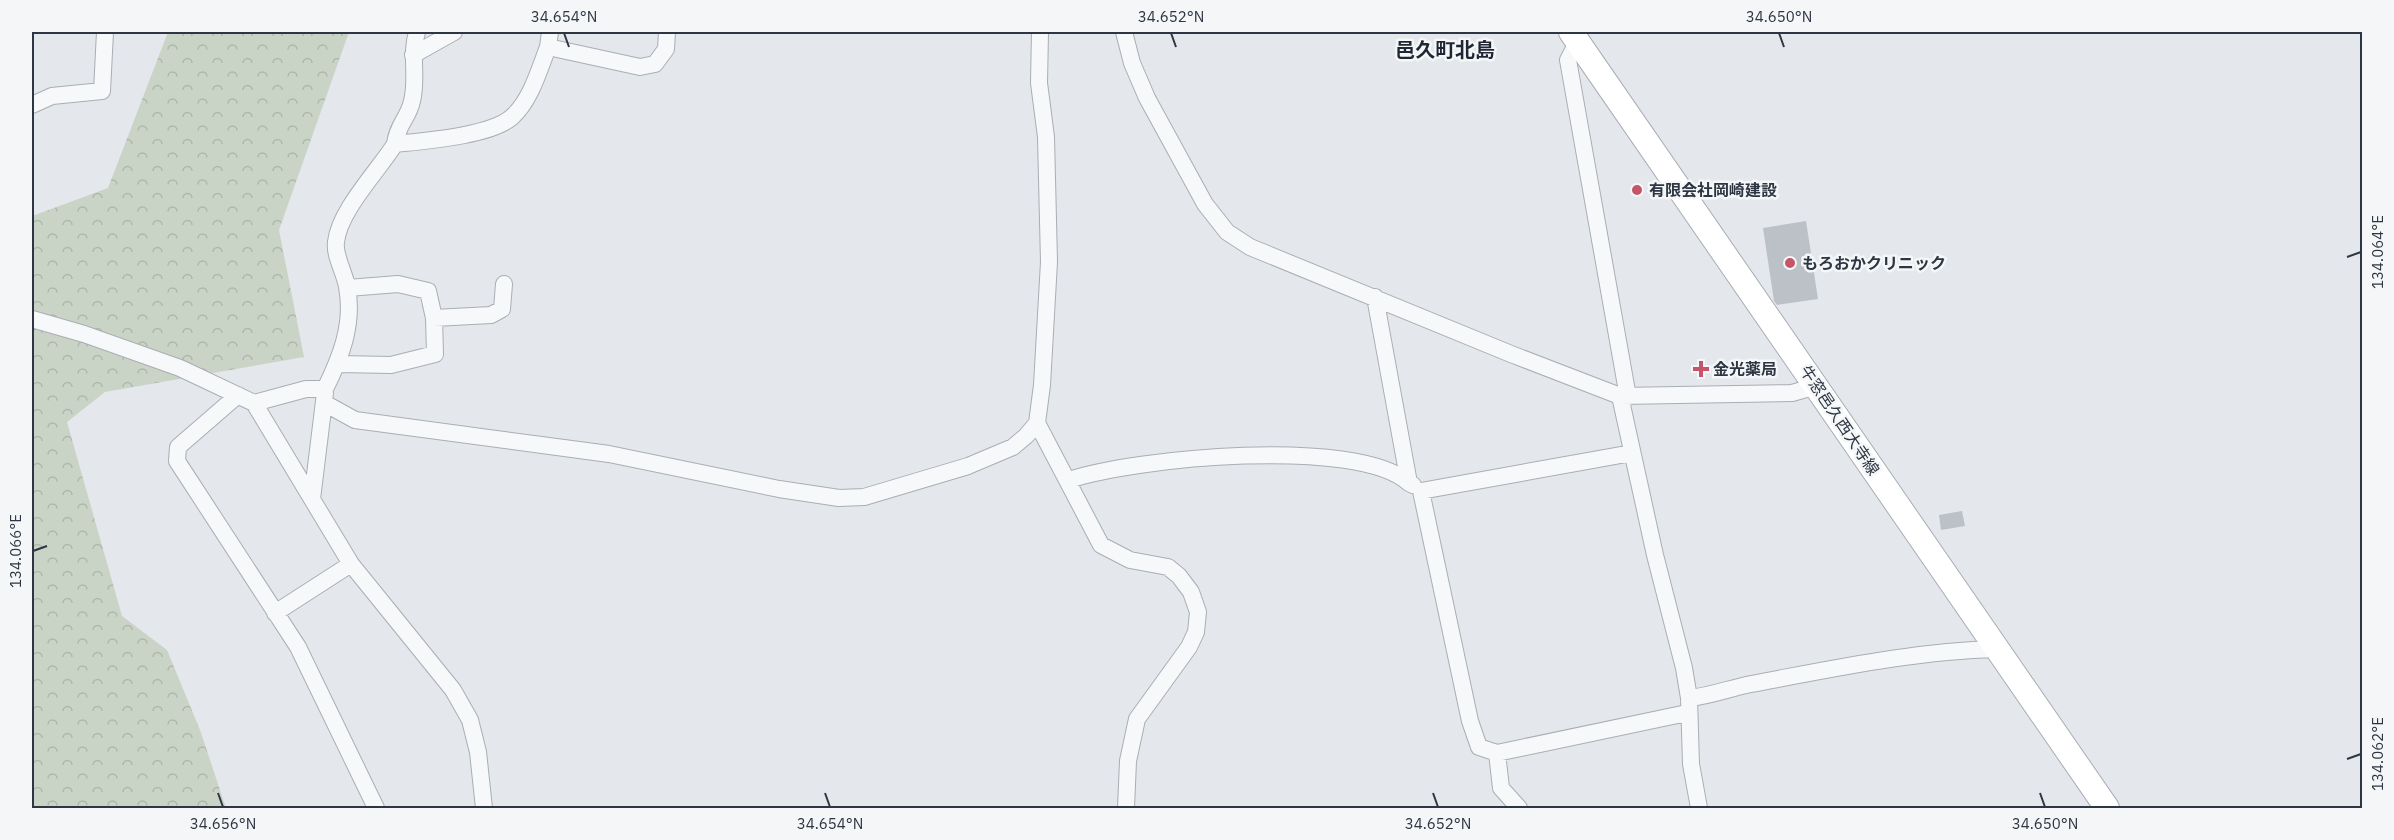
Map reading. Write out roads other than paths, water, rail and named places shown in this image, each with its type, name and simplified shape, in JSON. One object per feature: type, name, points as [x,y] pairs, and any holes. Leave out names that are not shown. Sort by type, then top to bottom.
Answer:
[{"type":"main road","name":"牛窓邑久西大寺線","points":[[1575,36],[2107,808]]},
{"type":"street","points":[[32,105],[51,96],[102,91],[105,32]]},
{"type":"street","points":[[312,498],[325,397],[345,342],[348,288],[335,243],[345,214],[395,144],[397,130],[412,102],[413,55],[417,32]]},
{"type":"street","points":[[413,55],[454,32]]},
{"type":"street","points":[[395,144],[438,140],[488,128],[511,118],[526,99],[549,39],[640,67],[655,64],[666,49],[667,32]]},
{"type":"street","points":[[254,403],[306,389],[325,397],[356,420],[609,454],[779,489],[839,498],[864,497],[968,466],[1013,447],[1037,423],[1042,385],[1049,262],[1046,137],[1039,83],[1040,32]]},
{"type":"street","points":[[1124,32],[1132,63],[1147,98],[1205,204],[1227,232],[1250,247],[1624,396],[1792,393],[1817,386]]},
{"type":"street","points":[[1575,36],[1568,60],[1632,453],[1688,706],[1691,764],[1699,808]]},
{"type":"street","points":[[338,364],[391,365],[435,354],[434,318],[428,291],[398,284],[348,288]]},
{"type":"street","points":[[434,318],[491,315],[502,309],[504,284]]},
{"type":"street","points":[[1375,297],[1415,487],[1470,721],[1479,747],[1497,753],[1688,706],[1712,695],[1748,685],[1948,650],[1997,649]]},
{"type":"street","points":[[32,319],[84,334],[180,368],[254,403],[351,564],[459,700],[470,720],[478,752],[483,808]]},
{"type":"street","points":[[238,395],[178,447],[177,461],[297,647],[376,808]]},
{"type":"street","points":[[1037,423],[1069,480],[1085,519],[1101,545],[1130,560],[1168,567],[1179,576],[1191,592],[1198,612],[1196,632],[1190,647],[1137,719],[1128,761],[1126,808]]},
{"type":"street","points":[[1069,480],[1127,465],[1218,456],[1289,456],[1353,461],[1383,467],[1415,487],[1632,453]]},
{"type":"street","points":[[275,613],[351,564]]},
{"type":"street","points":[[1497,753],[1501,788],[1519,808]]},
{"type":"place","name":"有限会社岡崎建設","points":[[1637,190]]},
{"type":"place","name":"もろおかクリニック","points":[[1790,263]]},
{"type":"place","name":"金光薬局","points":[[1701,369]]},
{"type":"district","name":"邑久町北島","points":[[1445,49]]}]
